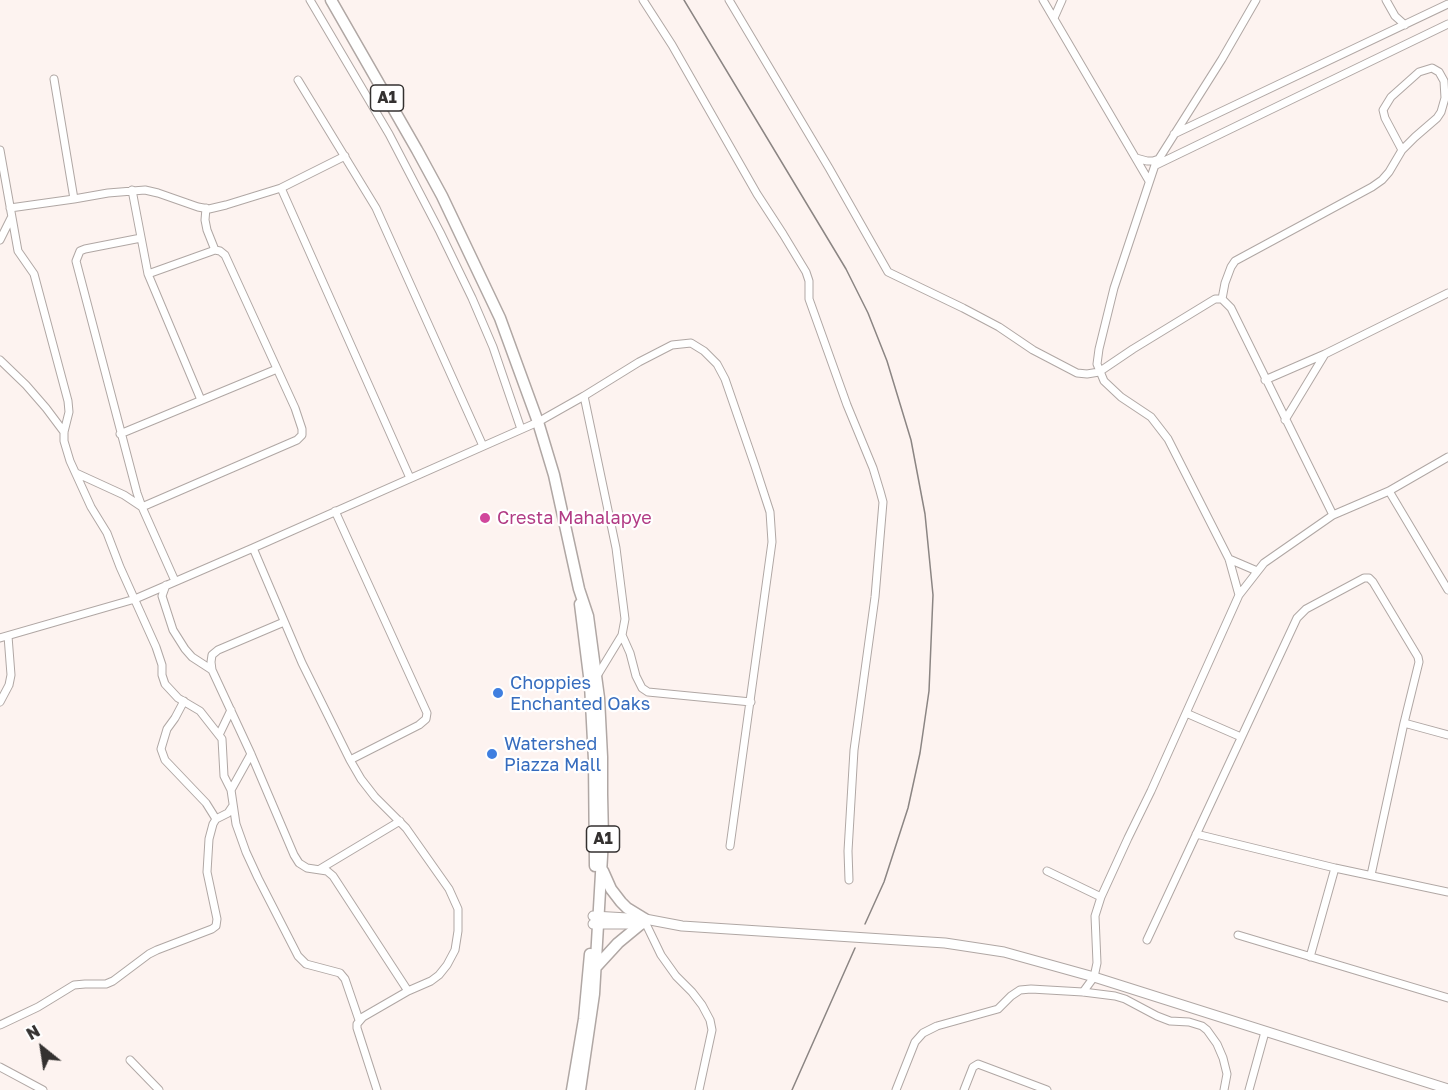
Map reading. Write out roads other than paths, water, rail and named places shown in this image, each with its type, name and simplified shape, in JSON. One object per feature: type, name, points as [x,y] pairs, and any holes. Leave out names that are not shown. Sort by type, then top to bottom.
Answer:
[{"type":"highway","name":"A1","points":[[331,0],[417,150],[501,318],[554,475],[579,589],[580,616],[593,680],[602,757],[601,868],[584,1019],[572,1090]]},
{"type":"highway","name":"A1","points":[[580,1090],[591,1022],[596,968],[593,680]]},
{"type":"highway","points":[[596,968],[610,951],[644,922],[621,902],[611,889],[601,868]]},
{"type":"main road","points":[[596,920],[945,943],[1004,952],[1094,977],[1448,1089]]},
{"type":"street","points":[[310,0],[389,134],[459,270],[493,347],[521,429]]},
{"type":"street","points":[[643,0],[672,45],[757,194],[806,272],[809,299],[883,502],[875,597],[854,750],[848,851],[849,880]]},
{"type":"street","points":[[729,0],[888,272],[999,327],[1033,350],[1077,373],[1087,374],[1099,372],[1132,349],[1215,299],[1222,299],[1231,308],[1333,515]]},
{"type":"street","points":[[1043,0],[1149,181]]},
{"type":"street","points":[[1054,18],[1062,0]]},
{"type":"street","points":[[1239,595],[1229,559],[1168,439],[1151,417],[1121,397],[1104,381],[1097,364],[1098,349],[1114,288],[1157,162],[1256,0]]},
{"type":"street","points":[[1386,0],[1395,16],[1405,25]]},
{"type":"street","points":[[1173,135],[1448,4]]},
{"type":"street","points":[[1392,31],[1395,16]]},
{"type":"street","points":[[1136,158],[1157,162],[1448,24]]},
{"type":"street","points":[[1222,299],[1225,283],[1235,261],[1382,180],[1402,150],[1441,112],[1445,98],[1444,81],[1439,72],[1432,68],[1419,72],[1391,98],[1383,110],[1402,150]]},
{"type":"street","points":[[54,79],[74,199]]},
{"type":"street","points":[[298,80],[376,208],[483,446]]},
{"type":"street","points":[[0,150],[18,251],[34,274],[68,401],[69,412],[64,441],[76,473],[91,507],[107,533],[156,647],[165,684],[178,698],[200,711],[223,742],[224,776],[231,790],[236,824],[246,852],[292,947],[306,964],[333,970],[345,979],[360,1020]]},
{"type":"street","points":[[10,208],[132,190],[158,193],[198,207],[226,205],[281,188],[345,156]]},
{"type":"street","points":[[281,188],[410,478]]},
{"type":"street","points":[[132,190],[148,274],[201,400]]},
{"type":"street","points":[[206,208],[207,230],[215,250]]},
{"type":"street","points":[[0,240],[12,217]]},
{"type":"street","points":[[141,238],[85,249],[80,251],[76,258],[120,434],[142,507],[175,581]]},
{"type":"street","points":[[142,507],[297,440],[302,435],[299,419],[225,255],[215,250],[148,274]]},
{"type":"street","points":[[1265,380],[1325,354],[1448,293]]},
{"type":"street","points":[[0,638],[135,599],[538,422],[639,362],[672,345],[691,343],[704,351],[717,364],[770,512],[772,542],[730,846]]},
{"type":"street","points":[[1285,420],[1325,354]]},
{"type":"street","points":[[0,360],[26,385],[64,432]]},
{"type":"street","points":[[120,434],[277,369]]},
{"type":"street","points":[[584,396],[616,548],[625,619],[622,635],[593,680]]},
{"type":"street","points":[[1083,992],[1094,977],[1097,963],[1095,916],[1101,897],[1239,595],[1264,563],[1333,515],[1389,491],[1447,459]]},
{"type":"street","points":[[76,473],[124,495],[142,507]]},
{"type":"street","points":[[1389,491],[1448,590]]},
{"type":"street","points":[[336,511],[427,712],[426,719],[419,725],[350,760]]},
{"type":"street","points":[[253,548],[302,663],[361,780],[400,821],[449,889],[458,909],[454,950],[439,975],[360,1020],[357,1028],[377,1090]]},
{"type":"street","points":[[1229,559],[1257,571]]},
{"type":"street","points":[[1147,940],[1300,613],[1364,578],[1369,578],[1373,582],[1418,657],[1418,669],[1371,875]]},
{"type":"street","points":[[166,585],[162,596],[173,630],[192,657],[212,670]]},
{"type":"street","points":[[284,622],[218,650],[212,655],[212,670],[294,855],[299,863],[307,868],[327,871],[333,876],[408,991]]},
{"type":"street","points":[[622,635],[636,676],[642,688],[648,693],[751,702]]},
{"type":"street","points":[[0,702],[9,685],[11,675],[8,636]]},
{"type":"street","points":[[184,700],[167,729],[161,749],[165,760],[206,802],[216,819]]},
{"type":"street","points":[[219,735],[231,710]]},
{"type":"street","points":[[1186,713],[1241,737]]},
{"type":"street","points":[[1404,723],[1448,735]]},
{"type":"street","points":[[231,790],[251,754]]},
{"type":"street","points":[[0,1025],[38,1007],[74,985],[106,984],[149,954],[212,930],[216,926],[217,918],[207,872],[209,839],[216,819],[228,813],[232,807]]},
{"type":"street","points":[[320,869],[400,821]]},
{"type":"street","points":[[1196,834],[1335,868],[1448,892]]},
{"type":"street","points":[[1310,957],[1335,868]]},
{"type":"street","points":[[1047,872],[1101,897]]},
{"type":"street","points":[[644,922],[661,955],[702,1005],[710,1020],[712,1030],[699,1090]]},
{"type":"street","points":[[1238,935],[1448,998]]},
{"type":"street","points":[[896,1090],[915,1042],[923,1033],[998,1009],[1020,990],[1031,989],[1103,994],[1125,999],[1170,1021],[1189,1022],[1207,1030],[1223,1058],[1227,1074],[1224,1090]]},
{"type":"street","points":[[1249,1090],[1265,1032]]},
{"type":"street","points":[[130,1060],[159,1090]]},
{"type":"street","points":[[964,1090],[973,1067],[978,1064],[1047,1090]]},
{"type":"street","points":[[0,1067],[44,1090]]},
{"type":"railway","points":[[684,0],[846,269],[868,313],[887,361],[911,440],[925,514],[933,595],[929,691],[920,753],[908,808],[884,882],[865,924]]},
{"type":"railway","points":[[792,1090],[855,948]]},
{"type":"place","name":"Cresta Mahalapye","points":[[485,518]]},
{"type":"place","name":"Choppies Enchanted Oaks","points":[[498,693]]},
{"type":"place","name":"Watershed Piazza Mall","points":[[492,754]]}]
